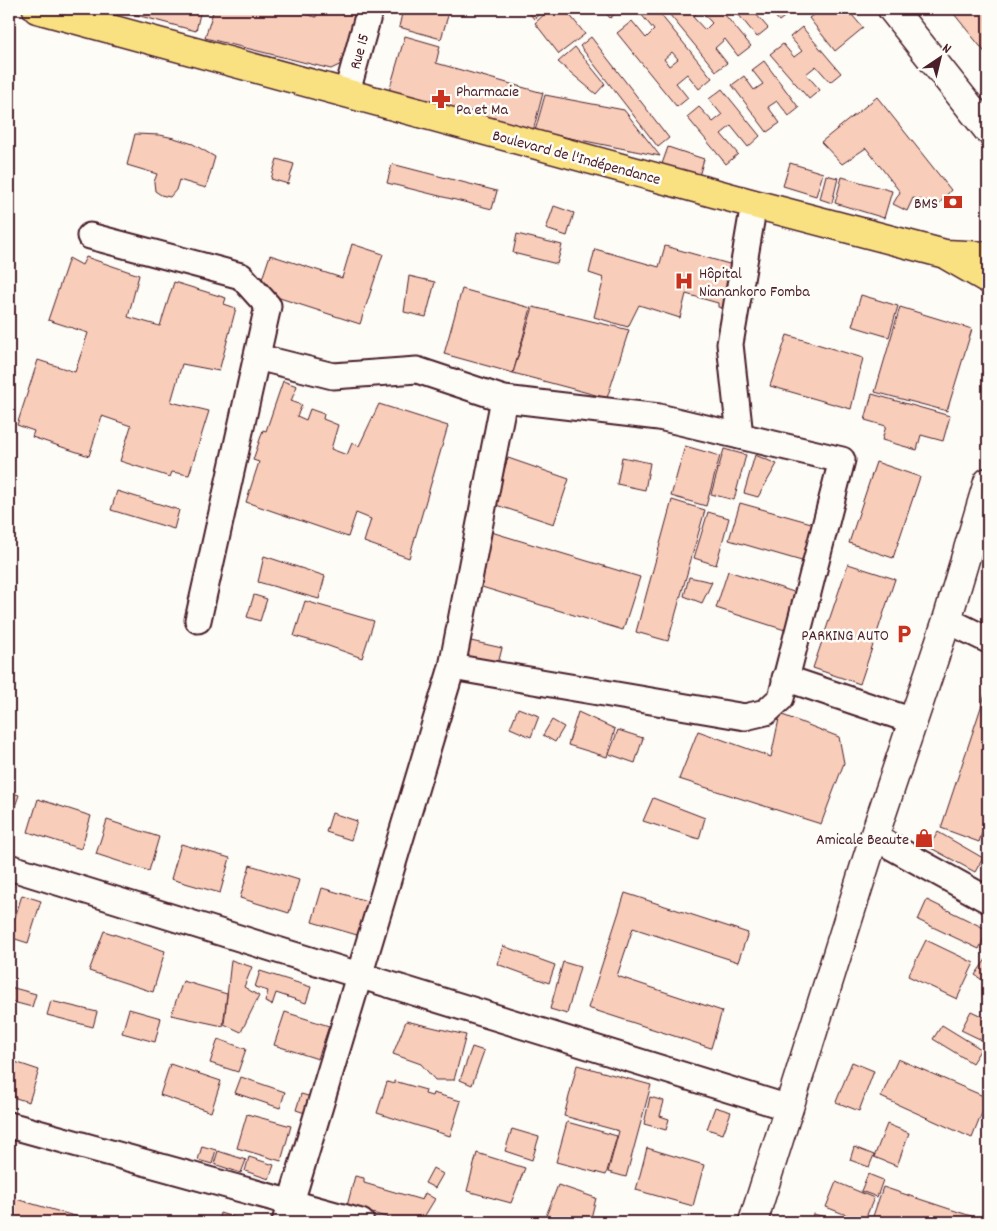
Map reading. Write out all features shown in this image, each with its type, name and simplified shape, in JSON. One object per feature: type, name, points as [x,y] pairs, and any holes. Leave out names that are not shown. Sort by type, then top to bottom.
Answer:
[{"type":"highway","name":"Boulevard de l'Indépendance","points":[[37,9],[945,254],[988,256]]},
{"type":"highway","name":"Boulevard de l'Indépendance","points":[[945,254],[988,279]]},
{"type":"street","name":"Rue 15","points":[[347,92],[370,9]]},
{"type":"street","points":[[892,9],[988,130]]},
{"type":"street","points":[[740,436],[730,344],[754,204]]},
{"type":"street","points":[[90,236],[241,276],[268,306],[198,620]]},
{"type":"street","points":[[257,357],[334,376],[416,370],[504,399],[659,417],[842,460],[781,698],[766,712],[745,717],[452,667]]},
{"type":"street","points":[[288,1212],[452,667],[504,399]]},
{"type":"street","points":[[752,1222],[874,837],[947,620],[988,482]]},
{"type":"street","points":[[947,620],[988,640]]},
{"type":"street","points":[[785,678],[913,721]]},
{"type":"street","points":[[874,837],[988,900]]},
{"type":"street","points":[[9,867],[789,1108]]},
{"type":"street","points":[[9,1125],[288,1212],[361,1222]]},
{"type":"building","points":[[114,9],[201,9],[196,31]]},
{"type":"building","points":[[214,9],[287,9],[316,17],[318,9],[369,9],[358,56],[331,69],[205,38]]},
{"type":"building","points":[[403,9],[450,9],[441,39],[399,27]]},
{"type":"building","points":[[526,9],[545,9],[534,19]]},
{"type":"building","points":[[550,9],[565,9],[585,34],[559,54],[535,23]]},
{"type":"building","points":[[602,9],[621,9],[610,18]]},
{"type":"building","points":[[648,9],[656,9],[712,78],[699,89],[687,74],[676,83],[688,98],[677,107],[617,33],[632,21],[646,38],[654,30],[641,14]],"holes":[[[672,52],[678,59],[669,66],[664,59]]]},
{"type":"building","points":[[665,9],[720,9],[751,46],[738,56],[725,39],[715,48],[727,63],[716,71]],"holes":[[[700,10],[712,23],[705,30],[693,17]]]},
{"type":"building","points":[[734,9],[760,9],[755,13],[768,28],[757,37]]},
{"type":"building","points":[[769,9],[790,9],[792,11],[779,21]]},
{"type":"building","points":[[821,9],[847,9],[863,28],[835,51],[809,18]]},
{"type":"building","points":[[950,9],[984,9],[988,14],[988,56]]},
{"type":"building","points":[[802,27],[841,73],[830,82],[816,66],[806,74],[820,90],[809,99],[770,54],[783,44],[794,57],[802,51],[790,37]]},
{"type":"building","points":[[405,36],[440,46],[436,63],[543,93],[533,131],[389,91]]},
{"type":"building","points":[[591,37],[669,138],[658,147],[580,46]]},
{"type":"building","points":[[575,47],[605,84],[596,94],[558,62]]},
{"type":"building","points":[[764,61],[799,108],[789,116],[777,101],[768,107],[780,123],[767,132],[732,85],[744,76],[754,90],[763,84],[752,70]]},
{"type":"building","points":[[722,89],[760,136],[748,147],[731,126],[721,134],[738,154],[726,164],[687,117],[699,107],[713,122],[722,115],[709,99]]},
{"type":"building","points":[[545,95],[624,110],[660,156],[535,131]]},
{"type":"building","points":[[877,97],[951,190],[939,204],[913,198],[907,211],[893,204],[900,192],[866,148],[842,164],[821,142]]},
{"type":"building","points":[[135,134],[160,135],[174,138],[193,144],[215,157],[206,188],[179,180],[176,190],[170,197],[155,191],[154,182],[157,174],[127,165]]},
{"type":"building","points":[[668,147],[704,159],[699,176],[662,164]]},
{"type":"building","points":[[277,159],[294,164],[288,184],[271,179]]},
{"type":"building","points":[[790,163],[823,173],[816,196],[783,186]]},
{"type":"building","points":[[392,164],[497,191],[492,209],[387,183]]},
{"type":"building","points":[[826,175],[838,178],[832,203],[820,199]]},
{"type":"building","points":[[842,177],[892,191],[884,218],[835,203]]},
{"type":"building","points":[[554,206],[574,213],[567,236],[546,229]]},
{"type":"building","points":[[517,234],[562,245],[557,264],[513,253]]},
{"type":"building","points":[[352,244],[383,254],[360,324],[258,291],[270,255],[342,278]]},
{"type":"building","points":[[665,246],[740,267],[729,310],[718,307],[718,303],[686,294],[680,318],[639,305],[628,327],[594,317],[604,278],[589,273],[595,249],[659,267]]},
{"type":"building","points":[[86,257],[139,275],[128,317],[160,326],[174,282],[226,298],[224,304],[236,308],[219,371],[182,364],[171,402],[209,411],[189,475],[172,472],[170,477],[120,461],[131,426],[102,416],[89,456],[32,437],[34,431],[17,425],[38,360],[75,372],[88,333],[48,320],[69,258],[82,265]]},
{"type":"building","points":[[409,276],[435,282],[426,317],[404,312]]},
{"type":"building","points":[[462,289],[531,308],[513,373],[444,354]]},
{"type":"building","points":[[861,295],[898,306],[889,337],[852,326]]},
{"type":"building","points":[[533,307],[629,330],[607,398],[513,373]]},
{"type":"building","points":[[900,307],[972,329],[947,411],[875,392]]},
{"type":"building","points":[[787,335],[863,358],[851,409],[770,386]]},
{"type":"building","points":[[283,381],[297,386],[291,401],[302,405],[297,416],[306,420],[310,409],[324,414],[323,419],[338,425],[331,449],[347,455],[352,443],[359,446],[379,404],[448,426],[409,558],[364,542],[371,519],[356,513],[348,537],[246,502],[259,462],[253,460],[263,430],[266,431]]},
{"type":"building","points":[[872,394],[950,416],[943,441],[921,435],[917,450],[882,440],[886,426],[865,420]]},
{"type":"building","points":[[685,446],[720,456],[706,506],[671,496]]},
{"type":"building","points":[[724,449],[746,455],[734,500],[711,494]]},
{"type":"building","points":[[755,455],[777,464],[758,497],[744,493]]},
{"type":"building","points":[[622,457],[650,463],[645,490],[617,484]]},
{"type":"building","points":[[508,458],[569,479],[554,524],[493,504]]},
{"type":"building","points":[[876,462],[920,477],[893,558],[849,543]]},
{"type":"building","points":[[117,491],[179,510],[174,529],[111,510]]},
{"type":"building","points":[[672,500],[705,510],[668,641],[636,632]]},
{"type":"building","points":[[740,503],[822,526],[812,564],[729,540]]},
{"type":"building","points":[[708,512],[729,518],[716,565],[694,558]]},
{"type":"building","points":[[478,528],[640,577],[623,630],[462,581]]},
{"type":"building","points":[[264,556],[325,576],[319,599],[258,582]]},
{"type":"building","points":[[848,564],[895,579],[860,684],[813,668]]},
{"type":"building","points":[[728,571],[797,593],[785,630],[716,608]]},
{"type":"building","points":[[689,577],[712,582],[702,603],[684,596]]},
{"type":"building","points":[[254,595],[267,599],[260,621],[247,617]]},
{"type":"building","points":[[305,601],[374,621],[362,658],[294,636]]},
{"type":"building","points":[[462,639],[502,648],[497,668],[458,658]]},
{"type":"building","points":[[988,686],[988,814],[979,842],[941,828]]},
{"type":"building","points":[[518,708],[539,716],[531,737],[510,728]]},
{"type":"building","points":[[578,712],[615,729],[607,757],[568,745]]},
{"type":"building","points":[[780,714],[839,737],[844,763],[821,824],[679,779],[698,731],[771,757]]},
{"type":"building","points":[[552,720],[564,727],[555,742],[543,735]]},
{"type":"building","points":[[618,730],[643,738],[635,763],[609,754]]},
{"type":"building","points":[[9,792],[19,795],[9,824]]},
{"type":"building","points":[[653,798],[705,818],[699,839],[643,821]]},
{"type":"building","points":[[38,799],[91,816],[81,849],[28,832]]},
{"type":"building","points":[[332,813],[357,821],[351,840],[326,832]]},
{"type":"building","points":[[107,820],[159,837],[149,871],[96,854]]},
{"type":"building","points":[[938,832],[983,858],[975,872],[929,847]]},
{"type":"building","points":[[181,844],[230,858],[220,893],[171,879]]},
{"type":"building","points":[[250,865],[299,880],[289,913],[240,898]]},
{"type":"building","points":[[322,888],[374,903],[364,937],[312,922]]},
{"type":"building","points":[[625,893],[748,933],[738,962],[633,928],[617,976],[722,1011],[711,1048],[588,1008]]},
{"type":"building","points":[[22,895],[41,901],[28,943],[9,937]]},
{"type":"building","points":[[927,900],[988,930],[979,949],[918,920]]},
{"type":"building","points":[[104,931],[165,951],[153,992],[89,971]]},
{"type":"building","points":[[926,940],[974,963],[957,999],[908,976]]},
{"type":"building","points":[[503,946],[555,965],[549,983],[497,964]]},
{"type":"building","points":[[988,959],[988,984],[975,975]]},
{"type":"building","points":[[231,960],[252,967],[244,987],[259,996],[241,1032],[224,1024]]},
{"type":"building","points":[[563,962],[580,967],[567,1014],[550,1009]]},
{"type":"building","points":[[260,971],[311,987],[306,1003],[276,993],[272,1005],[265,1002],[268,991],[255,987]]},
{"type":"building","points":[[183,981],[227,994],[223,1026],[171,1015]]},
{"type":"building","points":[[10,987],[36,994],[32,1007],[9,1001]]},
{"type":"building","points":[[51,1001],[97,1012],[93,1027],[47,1015]]},
{"type":"building","points":[[129,1009],[161,1018],[155,1042],[122,1033]]},
{"type":"building","points":[[971,1011],[988,1019],[988,1043],[961,1030]]},
{"type":"building","points":[[285,1012],[329,1026],[318,1059],[274,1045]]},
{"type":"building","points":[[406,1021],[466,1035],[454,1080],[435,1080],[421,1064],[393,1054]]},
{"type":"building","points":[[942,1025],[981,1049],[972,1063],[933,1039]]},
{"type":"building","points":[[218,1039],[246,1049],[238,1072],[210,1063]]},
{"type":"building","points":[[472,1047],[484,1051],[472,1085],[460,1080]]},
{"type":"building","points":[[898,1059],[988,1098],[972,1138],[881,1097]]},
{"type":"building","points":[[9,1060],[39,1070],[29,1102],[9,1096]]},
{"type":"building","points":[[852,1062],[874,1071],[859,1111],[836,1102]]},
{"type":"building","points":[[170,1064],[221,1081],[211,1112],[160,1095]]},
{"type":"building","points":[[577,1065],[651,1085],[626,1177],[608,1172],[619,1131],[564,1116]]},
{"type":"building","points":[[241,1077],[285,1092],[280,1108],[235,1093]]},
{"type":"building","points":[[394,1081],[426,1090],[425,1094],[432,1096],[433,1093],[461,1101],[450,1136],[377,1113],[387,1082],[394,1084]]},
{"type":"building","points":[[301,1094],[319,1099],[314,1116],[296,1110]]},
{"type":"building","points":[[650,1097],[664,1101],[660,1116],[669,1119],[666,1130],[644,1124]]},
{"type":"building","points":[[715,1107],[731,1112],[723,1134],[707,1129]]},
{"type":"building","points":[[247,1114],[291,1126],[281,1161],[237,1148]]},
{"type":"building","points":[[567,1122],[617,1136],[606,1175],[556,1162]]},
{"type":"building","points":[[887,1124],[909,1133],[897,1166],[874,1157]]},
{"type":"building","points":[[512,1129],[539,1137],[532,1160],[505,1151]]},
{"type":"building","points":[[202,1146],[216,1150],[212,1164],[198,1160]]},
{"type":"building","points":[[854,1147],[874,1155],[869,1167],[850,1160]]},
{"type":"building","points":[[647,1148],[704,1165],[693,1206],[636,1190]]},
{"type":"building","points":[[218,1151],[246,1160],[241,1173],[214,1164]]},
{"type":"building","points":[[477,1153],[525,1168],[511,1203],[467,1191]]},
{"type":"building","points":[[249,1157],[274,1165],[269,1179],[245,1171]]},
{"type":"building","points":[[433,1168],[443,1174],[435,1188],[425,1183]]},
{"type":"building","points":[[868,1174],[883,1180],[877,1197],[861,1191]]},
{"type":"building","points":[[355,1176],[364,1178],[364,1183],[422,1200],[425,1193],[435,1199],[421,1222],[404,1222],[347,1206]]},
{"type":"building","points":[[836,1182],[874,1198],[864,1222],[826,1207]]},
{"type":"building","points":[[558,1185],[596,1198],[590,1222],[544,1221]]},
{"type":"building","points":[[883,1187],[983,1220],[982,1222],[871,1222]]},
{"type":"building","points":[[9,1197],[95,1222],[26,1222],[9,1218]]},
{"type":"building","points":[[220,1213],[248,1222],[218,1222]]},
{"type":"building","points":[[813,1214],[846,1222],[811,1222]]},
{"type":"place","name":"Pharmacie Pa et Ma","points":[[441,99]]},
{"type":"place","name":"BMS","points":[[953,202]]},
{"type":"place","name":"Hôpital Nianankoro Fomba","points":[[684,281]]},
{"type":"place","name":"PARKING AUTO","points":[[904,634]]},
{"type":"place","name":"Amicale Beaute","points":[[924,838]]}]
